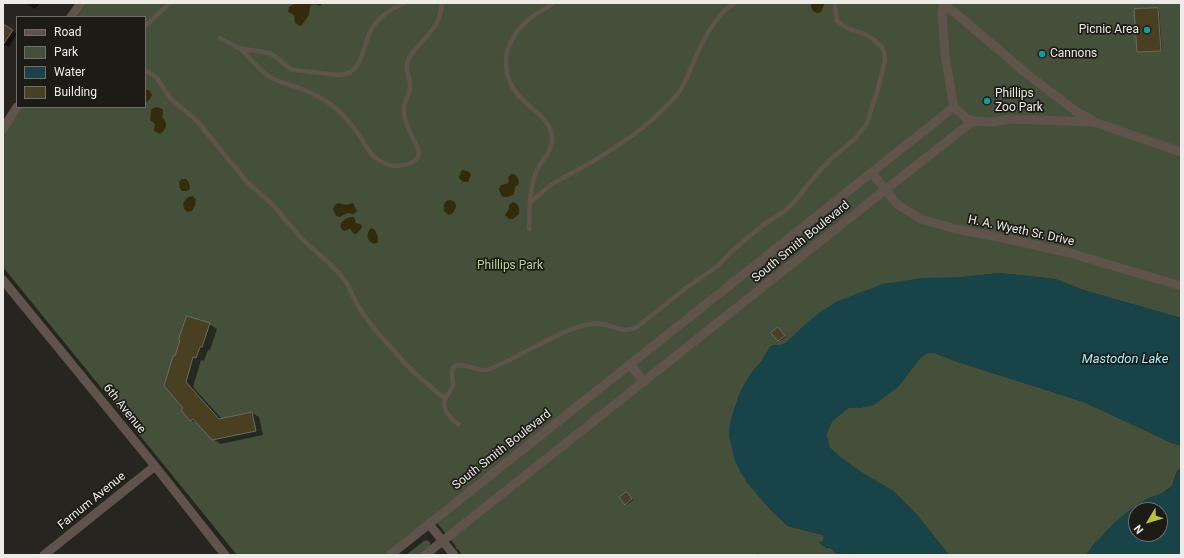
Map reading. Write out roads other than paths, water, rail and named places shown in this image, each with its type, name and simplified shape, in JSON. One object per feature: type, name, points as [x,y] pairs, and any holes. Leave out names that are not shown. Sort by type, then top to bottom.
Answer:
[{"type":"street","points":[[73,16],[80,3]]},
{"type":"street","points":[[943,4],[942,14],[945,54],[954,107],[966,118],[973,122],[991,122],[1010,119],[1094,122]]},
{"type":"street","points":[[943,4],[1077,112],[1094,122],[1181,152]]},
{"type":"street","name":"South Smith Boulevard","points":[[390,555],[954,107]]},
{"type":"street","points":[[3,129],[16,108]]},
{"type":"street","name":"South Smith Boulevard","points":[[425,555],[885,190],[973,122]]},
{"type":"street","name":"H. A. Wyeth Sr. Drive","points":[[872,173],[898,205],[921,219],[956,229],[1070,253],[1181,286]]},
{"type":"street","name":"6th Avenue","points":[[3,280],[155,466],[225,555]]},
{"type":"street","points":[[630,364],[644,382]]},
{"type":"street","name":"Farnum Avenue","points":[[44,555],[155,466]]},
{"type":"street","points":[[429,524],[454,555]]},
{"type":"lane","points":[[146,25],[170,3]]},
{"type":"lane","points":[[239,48],[269,53],[294,70],[345,75],[358,64],[369,33],[374,25],[387,13],[404,3]]},
{"type":"lane","points":[[220,38],[245,52],[260,70],[271,78],[296,86],[331,105],[356,130],[369,152],[378,160],[391,166],[405,165],[415,162],[419,156],[419,152],[403,114],[404,104],[410,88],[407,70],[408,60],[434,28],[440,16],[442,3]]},
{"type":"lane","points":[[529,229],[531,189],[536,171],[551,148],[552,133],[543,118],[525,103],[513,89],[506,73],[506,58],[512,41],[522,26],[534,15],[553,3]]},
{"type":"lane","points":[[530,203],[554,183],[630,138],[647,125],[669,104],[681,90],[702,44],[718,17],[724,10],[735,3]]},
{"type":"lane","points":[[458,424],[450,417],[444,406],[445,399],[453,382],[453,368],[460,365],[478,370],[486,370],[512,360],[559,336],[591,324],[607,324],[625,330],[631,330],[637,327],[719,265],[732,251],[763,225],[786,210],[819,171],[845,146],[855,139],[867,123],[878,89],[885,60],[884,52],[879,43],[867,35],[847,28],[838,21],[835,3]]},
{"type":"lane","points":[[146,71],[157,78],[170,98],[201,125],[247,182],[274,206],[304,241],[340,274],[358,306],[371,325],[402,360],[445,399]]},
{"type":"water","name":"Mastodon Lake","points":[[999,273],[1055,279],[1083,290],[1181,318],[1181,446],[1084,402],[958,362],[935,353],[927,353],[920,358],[898,387],[874,405],[860,408],[848,408],[832,421],[826,435],[830,448],[840,457],[861,472],[893,491],[917,515],[949,555],[856,555],[853,553],[849,555],[837,555],[831,548],[822,546],[819,542],[823,541],[823,535],[788,526],[770,509],[746,481],[735,461],[729,436],[730,423],[739,395],[745,383],[762,361],[770,347],[786,343],[820,312],[838,301],[883,284],[922,278],[964,277]]},
{"type":"water","points":[[1181,468],[1181,555],[1086,555],[1099,539],[1128,511],[1128,542],[1168,542],[1168,502],[1142,502],[1167,491],[1174,483],[1177,471]]},
{"type":"place","name":"Picnic Area","points":[[1147,30]]},
{"type":"place","name":"Cannons","points":[[1042,54]]},
{"type":"place","name":"Phillips Zoo Park","points":[[987,101]]},
{"type":"park label","name":"Phillips Park","points":[[510,266]]}]
